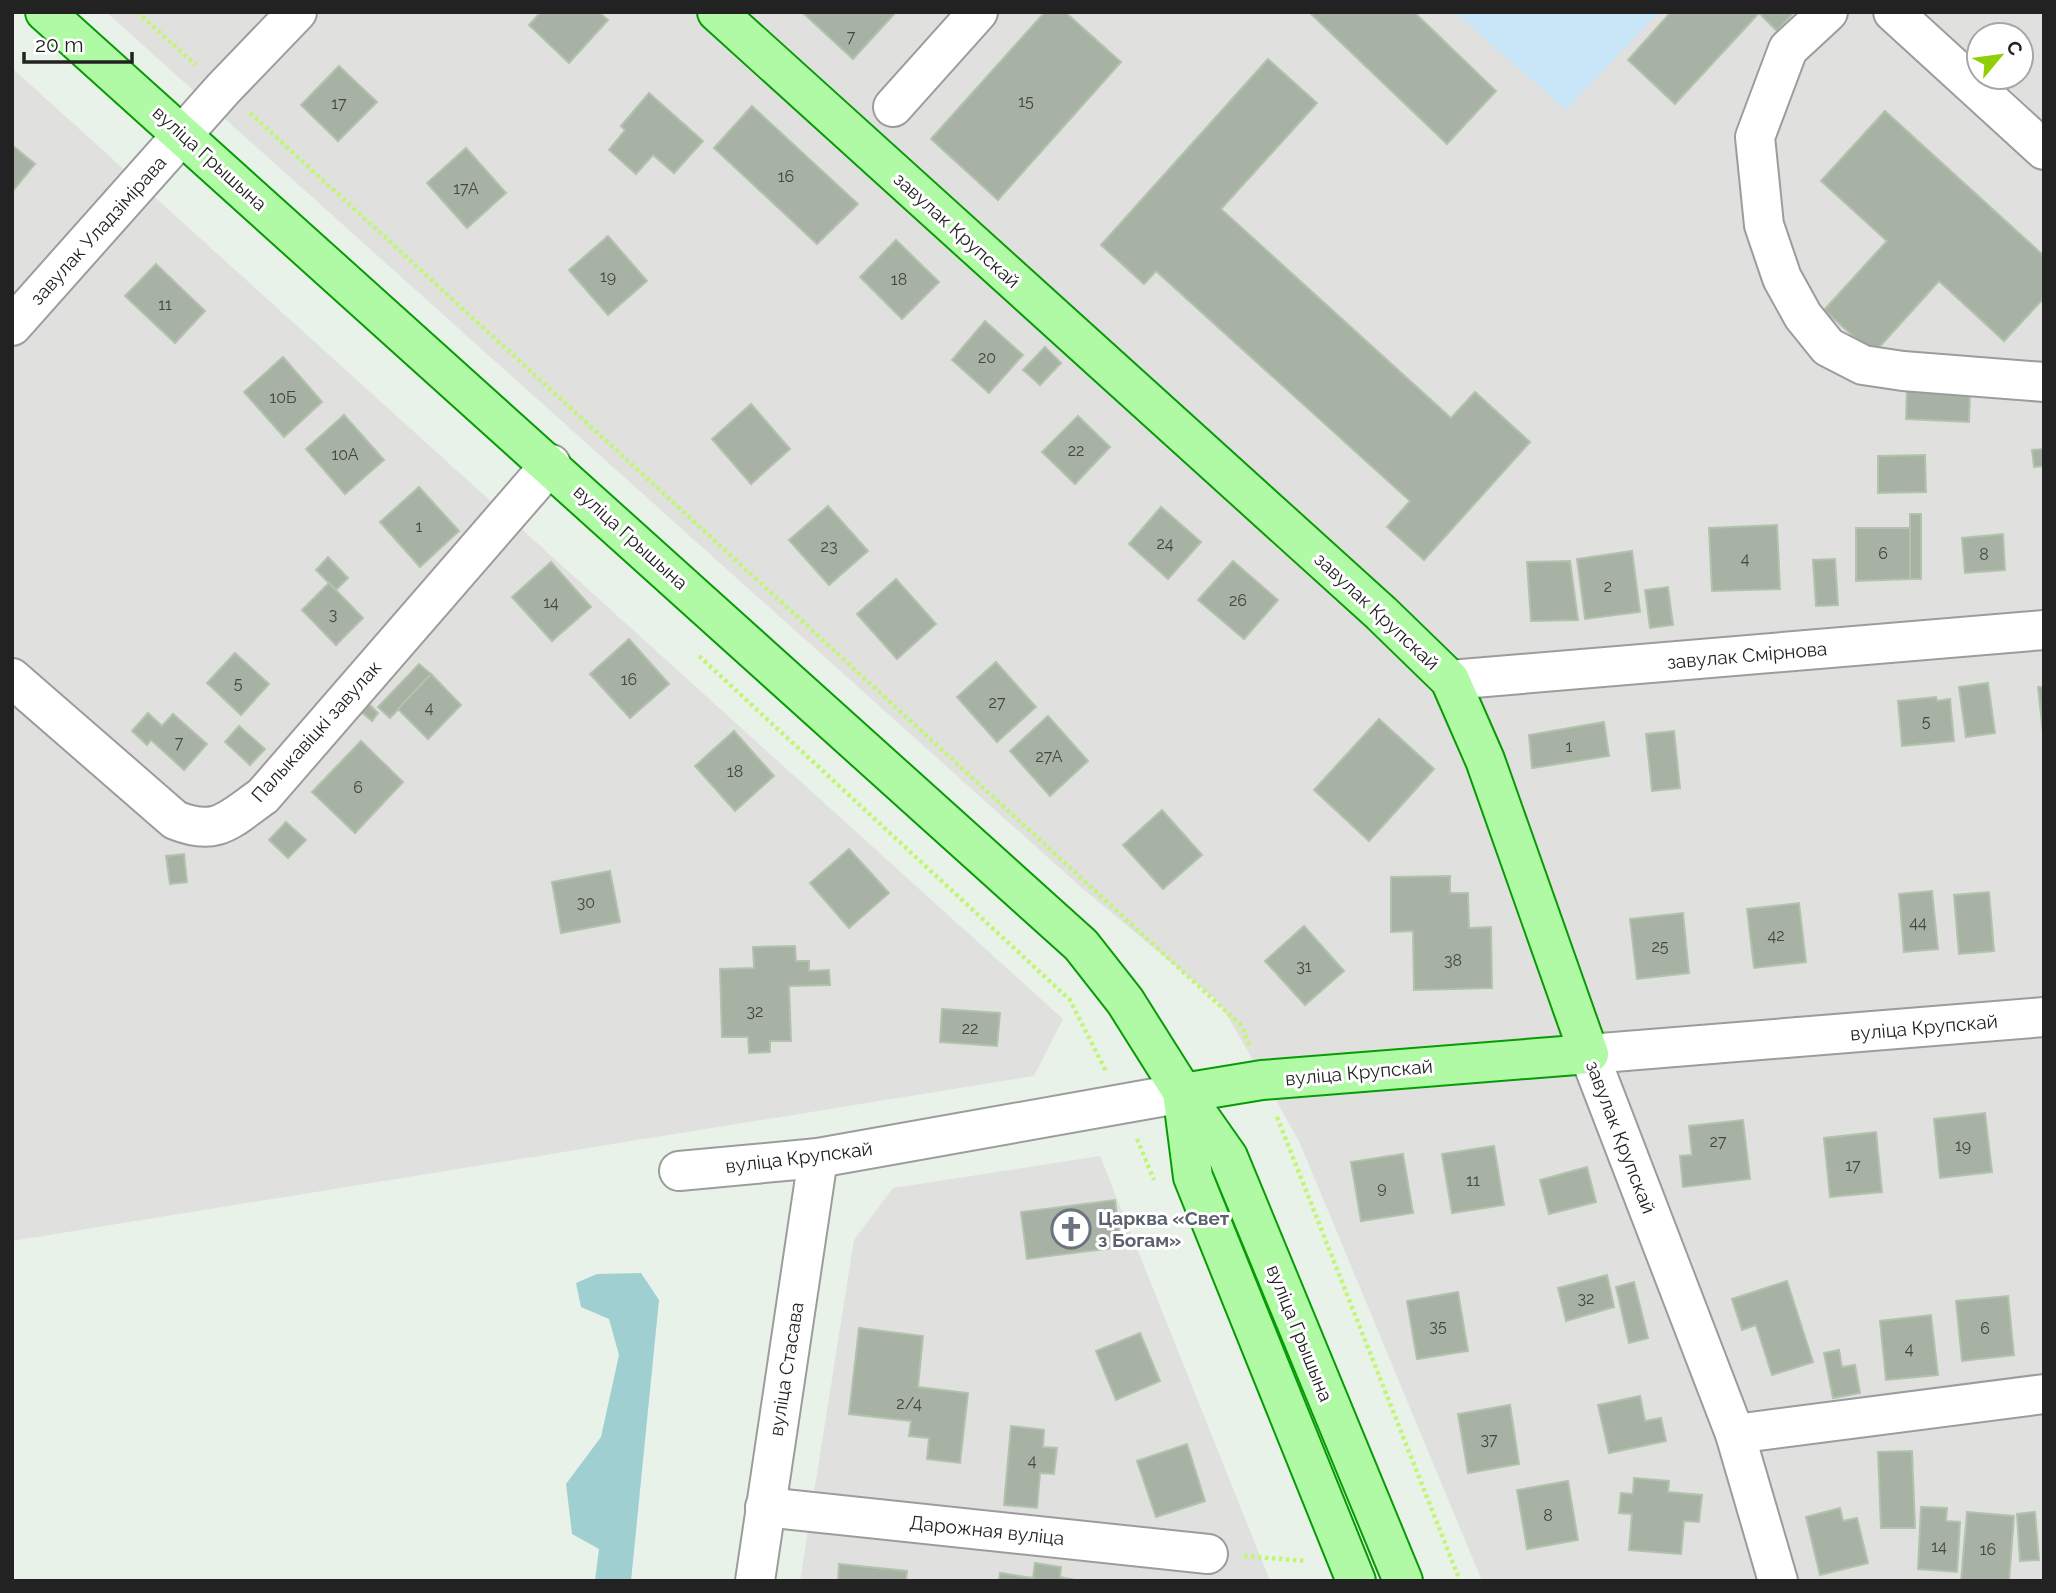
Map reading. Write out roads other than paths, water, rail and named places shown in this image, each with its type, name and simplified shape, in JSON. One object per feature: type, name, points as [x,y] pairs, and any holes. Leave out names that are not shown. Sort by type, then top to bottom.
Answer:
[{"type":"main road","name":"вуліца Грышына","points":[[46,12],[551,464],[1081,945],[1125,1001],[1183,1093],[1228,1157],[1403,1581]]},
{"type":"main road","name":"завулак Крупскай","points":[[717,12],[1381,613],[1450,680],[1485,760],[1589,1054]]},
{"type":"main road","name":"вуліца Крупскай","points":[[1183,1093],[1262,1080],[1589,1054]]},
{"type":"main road","name":"вуліца Грышына","points":[[1183,1093],[1193,1177],[1356,1581]]},
{"type":"street","name":"завулак Уладзімірава","points":[[12,326],[183,134],[297,12]]},
{"type":"street","points":[[893,107],[978,12]]},
{"type":"street","points":[[1828,12],[1788,49],[1755,138],[1764,225],[1782,278],[1803,316],[1828,347],[1863,365],[1903,371],[2044,382]]},
{"type":"street","points":[[1893,12],[2044,150]]},
{"type":"street","name":"Палыкавіцкі завулак","points":[[12,678],[175,820],[196,828],[225,823],[263,796],[551,464]]},
{"type":"street","name":"завулак Смірнова","points":[[1450,680],[2044,630]]},
{"type":"street","name":"вуліца Крупскай","points":[[1589,1054],[2044,1017]]},
{"type":"street","name":"завулак Крупскай","points":[[1589,1054],[1735,1434],[1778,1581]]},
{"type":"street","name":"вуліца Крупскай","points":[[679,1171],[818,1158],[1183,1093]]},
{"type":"street","name":"вуліца Стасава","points":[[755,1581],[818,1158]]},
{"type":"street","points":[[1735,1434],[2044,1394]]},
{"type":"street","name":"Дарожная вуліца","points":[[765,1507],[1208,1554]]},
{"type":"place","name":"Царква «Свет з Богам»","points":[[1071,1229]]}]
